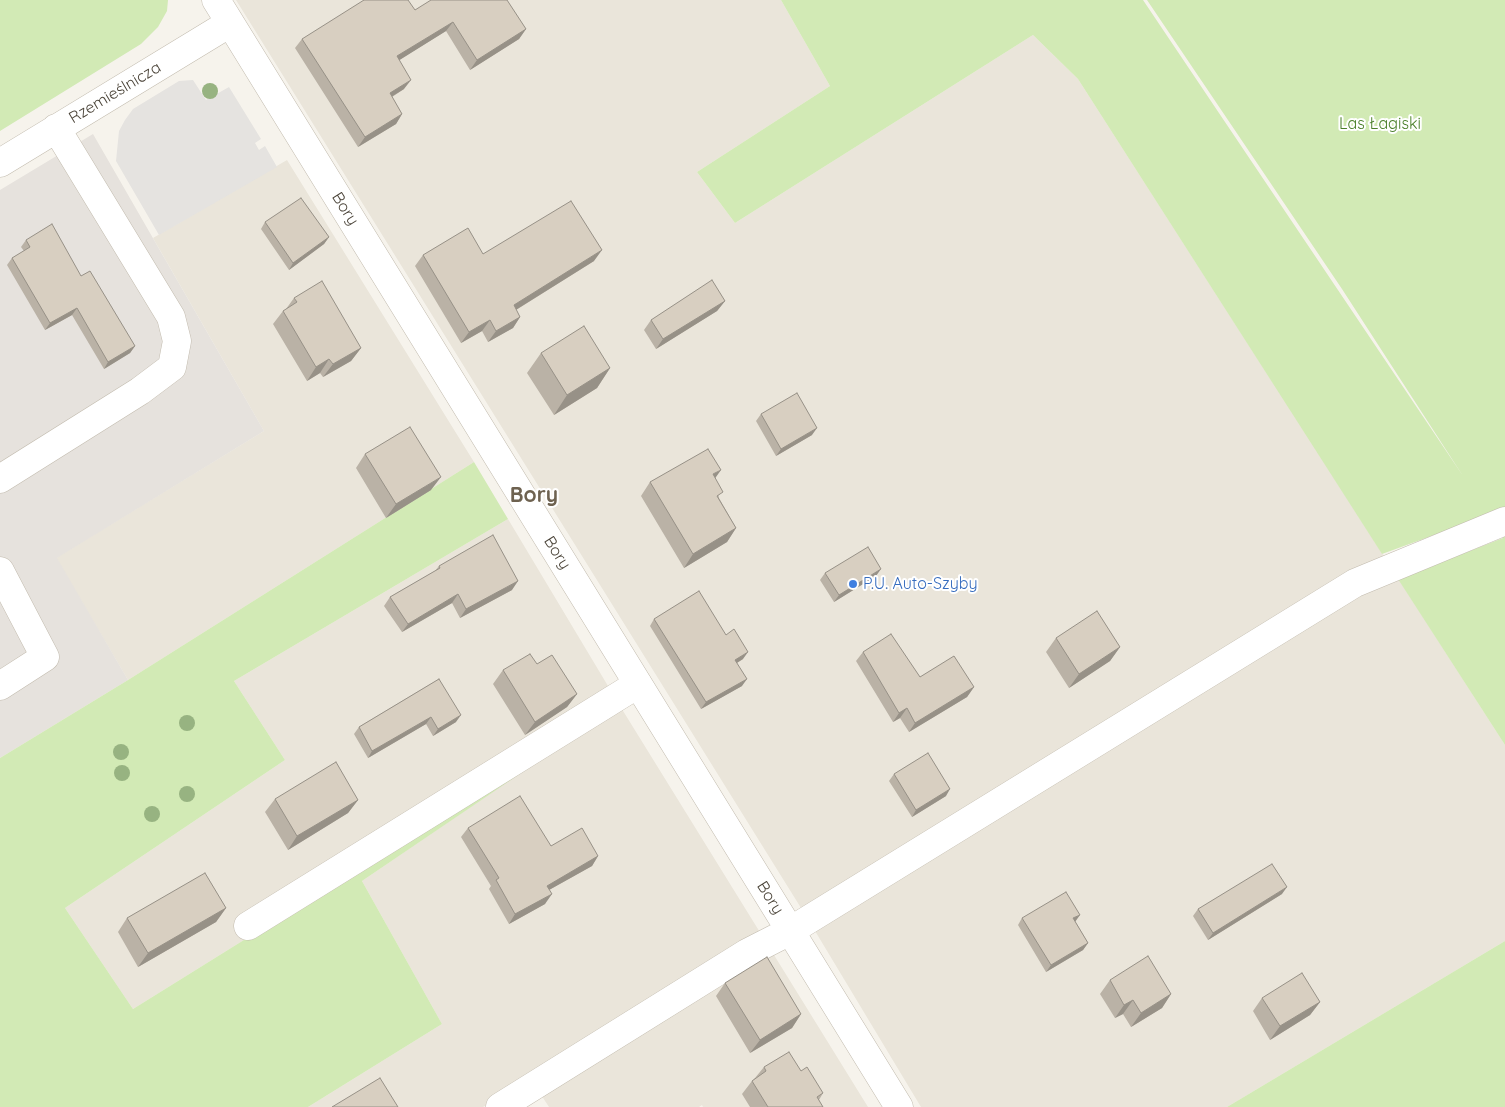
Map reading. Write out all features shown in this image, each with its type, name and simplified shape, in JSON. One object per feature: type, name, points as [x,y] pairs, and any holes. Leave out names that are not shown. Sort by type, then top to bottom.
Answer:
[{"type":"street","name":"Bory","points":[[216,0],[899,1107]]},
{"type":"street","name":"Rzemieślnicza","points":[[0,163],[230,23]]},
{"type":"street","points":[[0,478],[140,391],[172,367],[177,342],[171,316],[56,128]]},
{"type":"street","points":[[500,1107],[747,953],[790,931],[1355,583],[1505,521]]},
{"type":"street","points":[[0,571],[45,657],[0,686]]},
{"type":"street","points":[[248,926],[638,684]]},
{"type":"shaded area","points":[[236,0],[781,0],[830,86],[697,172],[735,223],[1033,35],[1078,79],[1505,745],[1505,941],[1227,1107],[921,1107],[806,916]]},
{"type":"shaded area","points":[[193,80],[206,100],[229,87],[261,139],[255,143],[259,150],[265,146],[277,167],[159,235],[116,161],[119,131],[133,109],[179,81]]},
{"type":"shaded area","points":[[93,134],[264,431],[57,558],[128,680],[0,758],[0,190]]},
{"type":"shaded area","points":[[287,160],[474,462],[128,680],[56,558],[264,431],[153,238]]},
{"type":"shaded area","points":[[508,519],[620,706],[868,1107],[703,1107],[702,1105],[699,1107],[549,1107],[530,1078],[483,1107],[308,1107],[442,1024],[362,881],[604,716],[133,1009],[65,908],[285,760],[234,681]]},
{"type":"green space","points":[[0,0],[168,0],[167,11],[158,27],[141,44],[0,131]]},
{"type":"green space","name":"Las Łagiski","points":[[781,0],[1143,0],[1463,476],[1342,289],[1147,0],[1505,0],[1505,745],[1398,579],[1503,538],[1489,515],[1382,554],[1078,79],[1033,35],[735,223],[697,172],[830,86]]},
{"type":"green space","points":[[474,462],[508,519],[234,681],[285,760],[65,908],[133,1009],[620,706],[362,881],[442,1024],[308,1107],[0,1107],[0,758],[128,680]]},
{"type":"green space","points":[[1505,941],[1505,1107],[1227,1107]]},
{"type":"building","points":[[364,0],[408,0],[415,10],[431,0],[507,0],[526,29],[477,60],[453,22],[397,56],[411,80],[390,93],[402,114],[365,137],[302,39]]},
{"type":"building","points":[[301,198],[329,237],[293,263],[265,222]]},
{"type":"building","points":[[571,201],[602,250],[514,305],[520,317],[496,331],[490,320],[469,332],[423,255],[468,228],[483,254]]},
{"type":"building","points":[[52,224],[81,276],[90,271],[135,346],[108,362],[77,308],[50,323],[12,258],[30,247],[26,240]]},
{"type":"building","points":[[712,280],[725,301],[663,339],[651,320]]},
{"type":"building","points":[[322,281],[361,348],[333,364],[329,359],[316,367],[283,311],[297,302],[294,298]]},
{"type":"building","points":[[584,326],[610,368],[567,395],[541,353]]},
{"type":"building","points":[[797,393],[817,428],[781,449],[761,414]]},
{"type":"building","points":[[410,427],[441,477],[396,504],[365,454]]},
{"type":"building","points":[[708,449],[721,470],[713,474],[723,492],[717,496],[736,528],[693,554],[650,482]]},
{"type":"building","points":[[493,535],[518,581],[466,609],[458,594],[408,624],[390,597]]},
{"type":"building","points":[[868,547],[881,569],[839,595],[825,573]]},
{"type":"building","points":[[699,591],[726,635],[734,629],[748,652],[735,660],[747,679],[706,702],[654,619]]},
{"type":"building","points":[[1097,611],[1120,647],[1079,674],[1056,638]]},
{"type":"building","points":[[891,634],[920,677],[954,656],[974,687],[915,723],[907,708],[899,713],[863,652]]},
{"type":"building","points":[[530,654],[537,664],[552,655],[577,694],[535,722],[503,670]]},
{"type":"building","points":[[439,679],[461,715],[438,729],[431,717],[372,751],[359,727]]},
{"type":"building","points":[[928,753],[950,789],[916,810],[894,774]]},
{"type":"building","points":[[336,762],[358,800],[297,836],[275,799]]},
{"type":"building","points":[[520,796],[551,846],[582,828],[598,856],[547,886],[552,894],[515,914],[496,880],[499,878],[468,828]]},
{"type":"building","points":[[1272,864],[1287,887],[1213,933],[1198,909]]},
{"type":"building","points":[[205,873],[226,908],[148,953],[127,918]]},
{"type":"building","points":[[1066,892],[1080,915],[1073,918],[1088,943],[1051,965],[1022,918]]},
{"type":"building","points":[[1148,956],[1171,994],[1141,1013],[1133,1000],[1124,1005],[1110,980]]},
{"type":"building","points":[[767,957],[801,1014],[760,1040],[725,983]]},
{"type":"building","points":[[1302,973],[1320,1002],[1280,1026],[1262,998]]},
{"type":"building","points":[[789,1052],[801,1071],[807,1067],[823,1093],[817,1097],[823,1107],[768,1107],[752,1081],[766,1071],[764,1067]]},
{"type":"building","points":[[380,1078],[398,1107],[332,1107]]},
{"type":"place","name":"P.U. Auto-Szyby","points":[[853,584]]},
{"type":"district","name":"Bory","points":[[534,496]]}]
